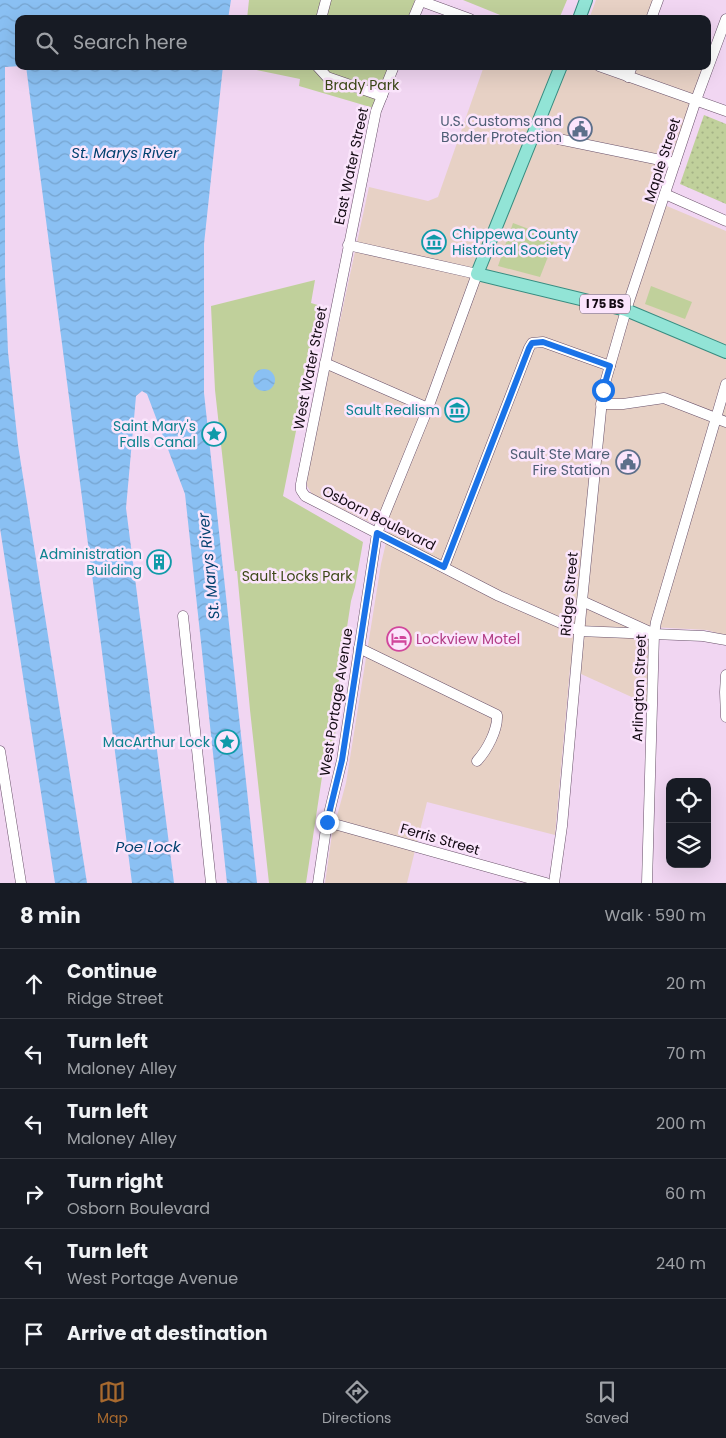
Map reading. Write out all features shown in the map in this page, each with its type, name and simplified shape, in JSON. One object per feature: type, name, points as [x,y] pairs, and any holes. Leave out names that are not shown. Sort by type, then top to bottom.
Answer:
[{"type":"main road","points":[[580,15],[586,0]]},
{"type":"main road","points":[[477,274],[559,70]]},
{"type":"main road","name":"I 75 BS","points":[[477,274],[626,310],[726,352]]},
{"type":"street","points":[[323,15],[326,0]]},
{"type":"street","points":[[415,15],[421,0],[460,15]]},
{"type":"street","points":[[652,15],[658,0]]},
{"type":"street","name":"Maple Street","points":[[711,60],[726,19]]},
{"type":"street","points":[[321,70],[327,77],[382,96]]},
{"type":"street","name":"East Water Street","points":[[348,244],[376,111],[392,70]]},
{"type":"street","points":[[610,70],[726,111]]},
{"type":"street","points":[[628,77],[631,70]]},
{"type":"street","name":"Maple Street","points":[[626,310],[707,70]]},
{"type":"street","points":[[534,134],[676,163]]},
{"type":"street","points":[[665,194],[726,221]]},
{"type":"street","points":[[348,244],[477,274]]},
{"type":"street","name":"West Water Street","points":[[305,496],[301,490],[301,484],[348,244]]},
{"type":"street","name":"West Portage Avenue","points":[[318,883],[327,822],[342,760],[377,533],[428,408],[477,274]]},
{"type":"street","name":"Ridge Street","points":[[554,883],[562,826],[601,404],[626,310]]},
{"type":"street","points":[[444,567],[494,435],[532,343],[543,342],[610,366]]},
{"type":"street","points":[[326,363],[428,408]]},
{"type":"street","name":"Arlington Street","points":[[647,883],[654,634],[656,622],[721,420],[726,384]]},
{"type":"street","points":[[601,404],[623,404],[664,398],[721,420]]},
{"type":"street","name":"Osborn Boulevard","points":[[305,496],[499,596],[579,631],[703,636],[726,640]]},
{"type":"street","points":[[582,601],[654,634]]},
{"type":"street","points":[[183,616],[211,883]]},
{"type":"street","points":[[359,648],[497,715],[497,723],[483,754],[477,761]]},
{"type":"street","points":[[726,678],[726,717]]},
{"type":"street","points":[[0,751],[21,883]]},
{"type":"street","name":"Ferris Street","points":[[327,822],[546,883]]},
{"type":"shaded area","points":[[596,0],[663,0],[657,15],[590,15]]},
{"type":"shaded area","points":[[483,70],[703,70],[655,201],[726,231],[726,636],[707,630],[651,627],[647,704],[570,669],[555,835],[427,802],[407,883],[325,883],[332,834],[346,783],[381,564],[389,530],[312,494],[307,486],[307,473],[369,187],[428,201],[438,197]]},
{"type":"green space","points":[[249,0],[415,0],[409,15],[247,15]]},
{"type":"green space","points":[[463,0],[567,0],[561,15],[500,15]]},
{"type":"green space","name":"Brady Park","points":[[256,70],[391,70],[377,109],[299,86],[300,79]]},
{"type":"green space","points":[[704,115],[726,124],[726,204],[680,184]]},
{"type":"green space","points":[[513,223],[555,239],[540,277],[498,266]]},
{"type":"green space","name":"Sault Locks Park","points":[[315,280],[311,303],[321,306],[283,496],[363,542],[351,601],[333,719],[337,720],[332,757],[325,757],[306,883],[269,883],[237,571],[235,571],[215,390],[211,306]]},
{"type":"green space","points":[[651,286],[692,302],[685,319],[645,304]]},
{"type":"water","points":[[0,0],[231,0],[229,15],[15,15],[15,66],[5,67],[5,277],[8,352],[18,445],[87,883],[55,883],[0,528]]},
{"type":"water","name":"St. Marys River","points":[[27,70],[223,70],[204,244],[204,393],[257,883],[227,883],[185,494],[147,394],[142,391],[136,396],[126,508],[174,883],[132,883]]},
{"type":"water","points":[[264,369],[272,372],[275,380],[272,388],[264,391],[256,388],[253,380],[256,372]]},
{"type":"place","name":"U.S. Customs and Border Protection","points":[[580,129]]},
{"type":"place","name":"Chippewa County Historical Society","points":[[434,242]]},
{"type":"place","name":"Sault Realism","points":[[457,410]]},
{"type":"place","name":"Saint Mary's Falls Canal","points":[[214,434]]},
{"type":"place","name":"Sault Ste Mare Fire Station","points":[[628,462]]},
{"type":"place","name":"Administration Building","points":[[159,562]]},
{"type":"place","name":"Lockview Motel","points":[[399,639]]},
{"type":"place","name":"MacArthur Lock","points":[[227,742]]},
{"type":"route","points":[[327,822],[342,760],[350,714],[377,533],[444,567],[532,343],[543,342],[610,366],[603,390]]},
{"type":"water label","name":"Poe Lock","points":[[148,847]]}]
